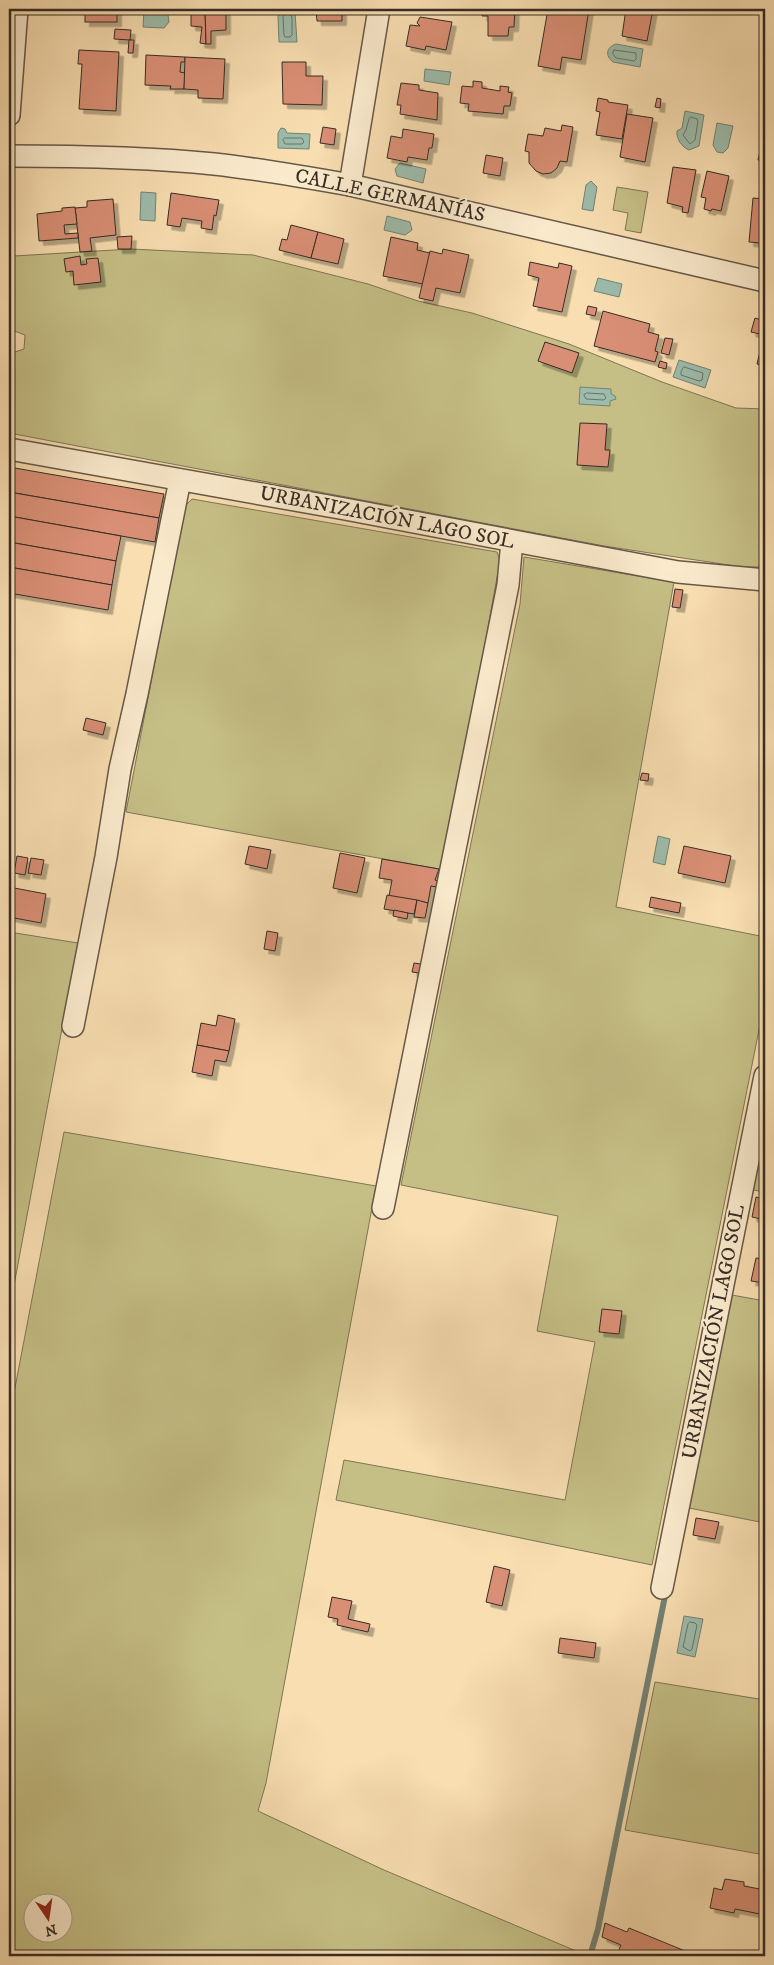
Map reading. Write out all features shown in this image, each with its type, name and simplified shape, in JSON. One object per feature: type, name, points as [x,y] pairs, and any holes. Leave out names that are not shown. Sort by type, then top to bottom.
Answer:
[{"type":"street","points":[[9,114],[17,9]]},
{"type":"street","points":[[350,185],[379,9]]},
{"type":"street","name":"CALLE GERMANÍAS","points":[[9,156],[144,159],[213,164],[282,173],[350,185],[765,281]]},
{"type":"street","name":"URBANIZACIÓN LAGO SOL","points":[[9,449],[345,509],[678,572],[765,580]]},
{"type":"street","points":[[72,1026],[106,856],[120,769],[180,480]]},
{"type":"street","points":[[382,1208],[508,585],[512,541]]},
{"type":"street","name":"URBANIZACIÓN LAGO SOL","points":[[662,1588],[765,1076]]},
{"type":"shaded area","points":[[617,187],[648,192],[641,233],[625,230],[628,213],[613,210]]},
{"type":"shaded area","points":[[131,249],[253,255],[368,284],[418,301],[472,313],[569,344],[662,382],[736,408],[765,409],[765,567],[742,567],[604,546],[9,433],[9,354],[24,349],[25,335],[9,329],[14,256]]},
{"type":"shaded area","points":[[192,499],[497,552],[500,561],[444,870],[126,812],[185,506]]},
{"type":"shaded area","points":[[524,557],[674,582],[616,907],[765,937],[765,1000],[652,1565],[336,1500],[344,1460],[565,1500],[595,1342],[537,1331],[558,1216],[401,1185],[520,604]]},
{"type":"shaded area","points":[[9,932],[78,943],[9,1312]]},
{"type":"shaded area","points":[[765,1130],[765,1192],[753,1190]]},
{"type":"shaded area","points":[[64,1132],[376,1186],[266,1783],[258,1811],[384,1870],[588,1956],[9,1956],[9,1419]]},
{"type":"shaded area","points":[[732,1295],[765,1301],[765,1523],[689,1508]]},
{"type":"shaded area","points":[[655,1682],[765,1700],[765,1855],[625,1830]]},
{"type":"water","points":[[283,9],[291,9],[295,12],[297,42],[279,42],[278,16]]},
{"type":"water","points":[[144,11],[164,11],[168,15],[169,22],[164,28],[143,27]]},
{"type":"water","points":[[616,44],[643,49],[640,67],[610,60],[609,49]]},
{"type":"water","points":[[425,69],[451,72],[449,85],[424,81]]},
{"type":"water","points":[[685,111],[704,115],[699,146],[689,150],[684,147],[677,137],[677,131],[682,128]]},
{"type":"water","points":[[717,123],[733,126],[728,148],[723,153],[717,152],[713,145]]},
{"type":"water","points":[[281,128],[285,129],[287,133],[310,134],[309,149],[278,148],[278,133]]},
{"type":"water","points":[[400,163],[426,169],[423,183],[397,176],[395,169]]},
{"type":"water","points":[[591,181],[597,187],[593,211],[582,209],[586,185]]},
{"type":"water","points":[[141,192],[156,193],[155,221],[140,220]]},
{"type":"water","points":[[387,216],[410,222],[412,230],[405,235],[384,230]]},
{"type":"water","points":[[598,278],[622,284],[619,297],[594,291]]},
{"type":"water","points":[[679,360],[711,370],[705,388],[673,377]]},
{"type":"water","points":[[580,387],[611,389],[611,394],[616,399],[610,401],[610,406],[579,404]]},
{"type":"water","points":[[658,836],[670,839],[665,865],[653,862]]},
{"type":"water","points":[[684,1616],[703,1619],[695,1657],[677,1653]]},
{"type":"building","points":[[85,9],[117,9],[117,22],[85,22]]},
{"type":"building","points":[[191,9],[205,9],[206,44],[200,43],[202,27],[191,26]]},
{"type":"building","points":[[205,9],[226,9],[226,30],[211,31],[211,44],[206,44]]},
{"type":"building","points":[[314,9],[342,9],[342,21],[317,21],[316,10],[314,11]]},
{"type":"building","points":[[483,9],[515,9],[514,27],[509,27],[508,36],[488,36],[488,16],[482,16]]},
{"type":"building","points":[[548,9],[589,9],[581,60],[562,57],[560,70],[538,66]]},
{"type":"building","points":[[626,9],[653,9],[647,41],[622,36]]},
{"type":"building","points":[[420,17],[452,22],[446,50],[426,46],[425,50],[406,46],[410,25],[420,26],[417,23]]},
{"type":"building","points":[[115,29],[131,30],[130,40],[114,39]]},
{"type":"building","points":[[129,40],[134,40],[133,53],[128,53]]},
{"type":"building","points":[[79,50],[119,52],[116,111],[79,109],[82,64],[78,64]]},
{"type":"building","points":[[146,55],[185,57],[185,62],[181,62],[180,72],[185,73],[184,89],[170,89],[171,86],[145,85]]},
{"type":"building","points":[[185,57],[225,59],[223,99],[198,98],[198,90],[184,89]]},
{"type":"building","points":[[282,62],[306,62],[306,76],[323,76],[322,105],[283,104]]},
{"type":"building","points":[[473,81],[482,82],[482,88],[500,91],[500,86],[509,87],[508,92],[512,93],[510,106],[504,106],[503,114],[468,111],[469,104],[460,103],[462,86],[473,87]]},
{"type":"building","points":[[401,83],[419,85],[419,90],[438,93],[437,120],[400,114],[401,105],[397,105]]},
{"type":"building","points":[[598,98],[608,100],[608,102],[628,105],[622,139],[596,135],[600,112],[596,111]]},
{"type":"building","points":[[657,98],[661,99],[660,108],[655,107]]},
{"type":"building","points":[[627,114],[653,118],[645,162],[620,157]]},
{"type":"building","points":[[562,125],[573,127],[567,162],[560,161],[557,168],[551,173],[543,174],[536,171],[529,163],[529,152],[525,151],[528,134],[543,136],[545,128],[561,131]]},
{"type":"building","points":[[323,127],[336,129],[334,145],[320,143]]},
{"type":"building","points":[[403,129],[434,134],[432,148],[429,148],[427,160],[408,157],[407,162],[387,158],[391,136],[402,138]]},
{"type":"building","points":[[765,133],[765,162],[758,160]]},
{"type":"building","points":[[486,155],[503,158],[500,176],[483,173]]},
{"type":"building","points":[[673,167],[696,170],[688,213],[682,212],[683,207],[667,203]]},
{"type":"building","points":[[707,171],[729,176],[721,211],[704,209],[706,198],[701,197]]},
{"type":"building","points":[[171,193],[219,200],[212,230],[201,228],[202,221],[182,218],[180,227],[167,225]]},
{"type":"building","points":[[753,198],[765,199],[765,247],[760,246],[761,243],[749,242]]},
{"type":"building","points":[[113,199],[116,235],[90,238],[92,251],[80,252],[75,208],[87,207],[87,201]]},
{"type":"building","points":[[75,207],[77,224],[64,225],[65,234],[78,233],[78,238],[39,241],[37,214],[62,211],[62,208]]},
{"type":"building","points":[[291,225],[318,232],[311,258],[279,250],[282,239],[287,240]]},
{"type":"building","points":[[318,232],[344,239],[338,264],[311,258]]},
{"type":"building","points":[[132,236],[131,249],[118,249],[117,237]]},
{"type":"building","points":[[391,237],[418,243],[417,250],[430,253],[423,284],[383,276]]},
{"type":"building","points":[[443,249],[469,255],[460,293],[436,288],[433,301],[419,298],[430,251],[442,254]]},
{"type":"building","points":[[80,256],[81,265],[87,264],[86,259],[98,258],[101,282],[74,285],[73,271],[66,272],[64,259]]},
{"type":"building","points":[[530,262],[558,268],[559,263],[572,266],[562,312],[533,306],[539,278],[528,275]]},
{"type":"building","points":[[588,306],[597,308],[595,316],[586,314]]},
{"type":"building","points":[[603,311],[650,324],[648,332],[659,335],[655,351],[658,352],[655,362],[594,346]]},
{"type":"building","points":[[755,318],[765,321],[765,366],[757,364],[764,335],[751,332]]},
{"type":"building","points":[[665,338],[673,339],[669,355],[661,353]]},
{"type":"building","points":[[545,342],[579,353],[572,373],[538,361]]},
{"type":"building","points":[[660,361],[667,363],[666,369],[658,367]]},
{"type":"building","points":[[580,423],[607,424],[605,450],[610,450],[608,467],[577,465]]},
{"type":"building","points":[[9,467],[164,494],[159,518],[9,492]]},
{"type":"building","points":[[9,492],[159,518],[155,542],[9,516]]},
{"type":"building","points":[[9,516],[121,536],[116,561],[9,542]]},
{"type":"building","points":[[9,542],[116,561],[112,585],[9,567]]},
{"type":"building","points":[[9,567],[112,585],[108,610],[9,593]]},
{"type":"building","points":[[675,589],[683,590],[680,608],[672,607]]},
{"type":"building","points":[[86,718],[106,723],[103,735],[83,730]]},
{"type":"building","points":[[642,773],[649,774],[648,781],[640,780]]},
{"type":"building","points":[[249,846],[271,850],[267,869],[245,864]]},
{"type":"building","points":[[684,846],[731,856],[725,883],[678,873]]},
{"type":"building","points":[[340,853],[365,858],[357,893],[333,888]]},
{"type":"building","points":[[17,856],[28,858],[25,875],[14,873]]},
{"type":"building","points":[[31,858],[44,860],[41,875],[28,873]]},
{"type":"building","points":[[382,859],[439,869],[435,880],[438,881],[437,887],[431,886],[428,903],[389,896],[392,880],[379,878]]},
{"type":"building","points":[[9,887],[46,894],[41,923],[9,917]]},
{"type":"building","points":[[387,895],[417,900],[414,914],[384,909]]},
{"type":"building","points":[[651,897],[681,903],[679,913],[649,907]]},
{"type":"building","points":[[417,900],[428,903],[425,918],[414,917]]},
{"type":"building","points":[[394,910],[408,913],[407,919],[393,916]]},
{"type":"building","points":[[267,931],[278,933],[275,951],[264,949]]},
{"type":"building","points":[[414,963],[421,964],[419,973],[412,972]]},
{"type":"building","points":[[218,1015],[235,1019],[229,1051],[197,1045],[201,1023],[216,1026]]},
{"type":"building","points":[[197,1045],[229,1051],[226,1062],[215,1060],[212,1076],[192,1072]]},
{"type":"building","points":[[756,1197],[765,1199],[765,1220],[752,1217]]},
{"type":"building","points":[[756,1258],[765,1259],[765,1283],[751,1281]]},
{"type":"building","points":[[602,1309],[622,1311],[619,1334],[599,1332]]},
{"type":"building","points":[[696,1518],[719,1522],[715,1539],[693,1535]]},
{"type":"building","points":[[494,1566],[510,1570],[502,1606],[486,1602]]},
{"type":"building","points":[[332,1597],[352,1601],[348,1619],[370,1624],[368,1632],[337,1625],[338,1619],[328,1617]]},
{"type":"building","points":[[560,1638],[596,1643],[594,1658],[558,1653]]},
{"type":"building","points":[[725,1879],[744,1882],[744,1886],[765,1890],[765,1915],[735,1909],[734,1913],[710,1908],[714,1888],[722,1890]]},
{"type":"building","points":[[605,1923],[627,1932],[629,1928],[695,1955],[629,1956],[618,1952],[621,1945],[602,1937]]},
{"type":"waterway","points":[[590,1956],[598,1929],[666,1591]]}]
